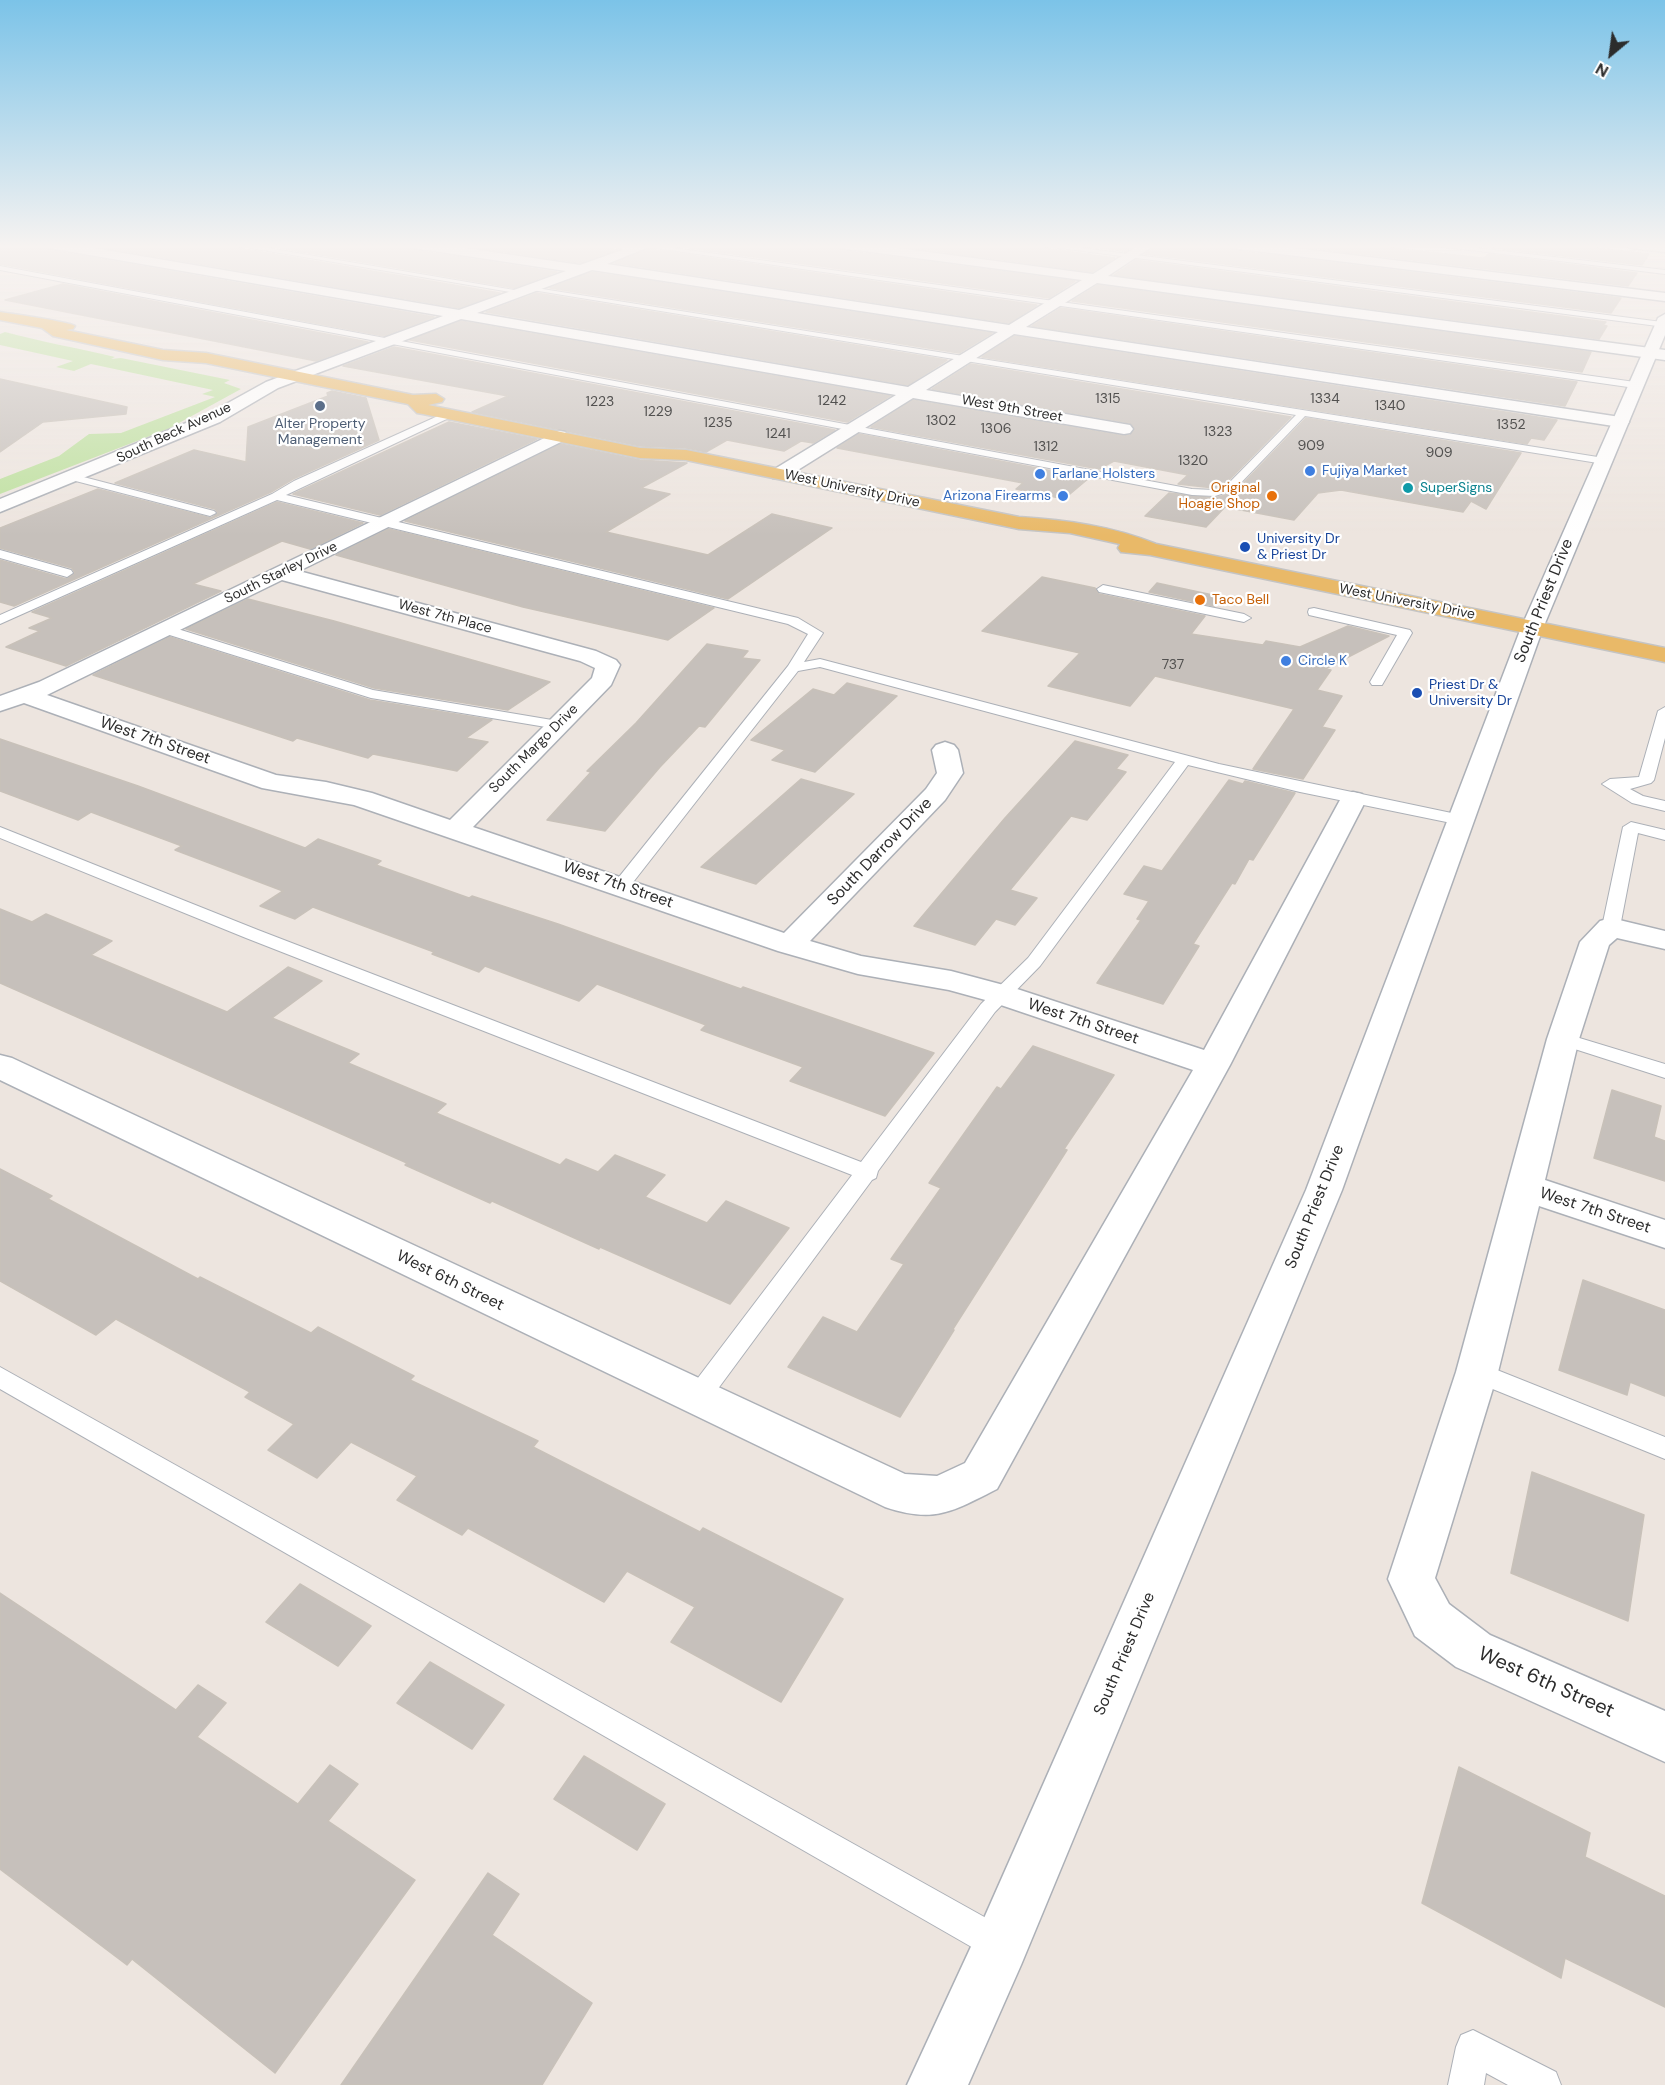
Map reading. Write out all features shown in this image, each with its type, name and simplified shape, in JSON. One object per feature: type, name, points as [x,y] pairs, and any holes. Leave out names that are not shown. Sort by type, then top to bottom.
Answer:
[{"type":"main road","name":"West University Drive","points":[[98,341],[163,355],[206,358],[413,400],[439,399],[658,444],[686,455]]},
{"type":"main road","name":"West University Drive","points":[[413,400],[423,409],[640,453],[686,455],[1019,523],[1056,537],[1105,547],[1150,549],[1665,655]]},
{"type":"street","name":"West 9th Street","points":[[615,341],[1124,429]]},
{"type":"street","points":[[779,474],[993,341]]},
{"type":"street","points":[[1087,341],[1620,422]]},
{"type":"street","points":[[1562,341],[1657,354]]},
{"type":"street","name":"South Beck Avenue","points":[[0,506],[214,418],[252,395],[297,376],[390,342]]},
{"type":"street","name":"South Priest Drive","points":[[937,2085],[1001,1945],[1324,1190],[1532,628],[1635,385],[1657,354]]},
{"type":"street","name":"South Starley Drive","points":[[13,700],[281,573],[559,436]]},
{"type":"street","name":"West 7th Place","points":[[281,573],[588,656],[608,665]]},
{"type":"street","name":"South Margo Drive","points":[[455,830],[603,680],[608,665]]},
{"type":"street","name":"West 7th Street","points":[[13,700],[271,782],[326,790],[363,799],[789,945],[858,965],[951,981],[1000,994],[1213,1065]]},
{"type":"street","name":"South Darrow Drive","points":[[789,945],[936,794],[950,773],[945,750]]},
{"type":"street","points":[[1213,1065],[1353,800]]},
{"type":"street","points":[[1477,1372],[1563,1039],[1594,942],[1611,927],[1665,940]]},
{"type":"street","name":"West 6th Street","points":[[0,1065],[697,1398],[902,1493],[940,1496],[981,1476],[1213,1065]]},
{"type":"street","name":"West 7th Street","points":[[1524,1187],[1665,1234]]},
{"type":"street","name":"West 6th Street","points":[[1477,1372],[1411,1579],[1432,1620],[1473,1651],[1665,1737]]},
{"type":"lane","points":[[386,341],[1192,492],[1215,493],[1230,488],[1302,414]]},
{"type":"lane","points":[[852,341],[1604,461]]},
{"type":"lane","points":[[1326,341],[1635,385]]},
{"type":"lane","points":[[0,620],[276,496],[298,483],[449,414]]},
{"type":"lane","points":[[72,477],[210,513]]},
{"type":"lane","points":[[276,496],[793,621],[816,633],[793,668],[621,886]]},
{"type":"lane","points":[[0,554],[67,573]]},
{"type":"lane","points":[[1103,589],[1244,618]]},
{"type":"lane","points":[[1314,612],[1405,633],[1377,682]]},
{"type":"lane","points":[[165,629],[371,694],[558,725]]},
{"type":"lane","points":[[793,668],[820,663],[1184,760],[1353,800],[1461,820]]},
{"type":"lane","points":[[1665,711],[1646,780],[1633,784],[1610,784],[1638,800],[1665,806]]},
{"type":"lane","points":[[697,1398],[868,1173],[1000,994],[1034,963],[1184,760]]},
{"type":"lane","points":[[1638,800],[1636,808],[1665,814]]},
{"type":"lane","points":[[1611,927],[1631,827],[1665,835]]},
{"type":"lane","points":[[0,832],[252,934],[868,1173]]},
{"type":"lane","points":[[1563,1039],[1665,1071]]},
{"type":"lane","points":[[1477,1372],[1665,1448]]},
{"type":"lane","points":[[0,1377],[1001,1945]]},
{"type":"lane","points":[[1466,2085],[1473,2047],[1543,2085]]},
{"type":"green space","points":[[0,341],[43,341],[115,357],[111,359],[121,358],[230,380],[224,383],[241,389],[168,429],[0,494],[0,479],[59,456],[89,434],[121,433],[215,397],[202,394],[213,390],[91,364],[74,371],[56,367],[73,361],[0,345]]},
{"type":"building","points":[[216,341],[368,342],[316,361]]},
{"type":"building","points":[[417,341],[577,341],[890,396],[847,422]]},
{"type":"building","points":[[655,341],[833,341],[947,360],[908,385]]},
{"type":"building","points":[[885,341],[978,341],[959,353]]},
{"type":"building","points":[[1006,341],[1048,341],[1557,420],[1544,440],[1531,438],[1527,444],[982,357]]},
{"type":"building","points":[[1134,341],[1293,341],[1577,382],[1565,406]]},
{"type":"building","points":[[1361,341],[1512,341],[1591,352],[1582,372]]},
{"type":"building","points":[[394,347],[835,430],[813,443],[801,441],[784,451],[727,440],[706,452],[686,448],[640,446],[472,412],[508,396],[343,366]]},
{"type":"building","points":[[971,364],[1291,417],[1225,484],[1214,488],[1178,484],[1188,475],[1114,461],[1099,469],[871,427],[913,400],[1124,436],[1130,435],[1135,430],[1130,423],[932,389]]},
{"type":"building","points":[[0,379],[127,407],[126,414],[43,422],[0,452]]},
{"type":"building","points":[[332,391],[366,398],[379,440],[293,479],[271,492],[14,606],[0,602],[0,560],[66,579],[75,573],[72,568],[0,548],[0,528],[98,489],[211,518],[218,513],[215,509],[115,483],[194,450],[246,462],[248,427],[328,396],[327,393]]},
{"type":"building","points":[[1306,418],[1521,453],[1486,509],[1471,501],[1463,512],[1341,490],[1318,493],[1294,520],[1225,507],[1206,527],[1145,516],[1169,493],[1215,498],[1235,492]]},
{"type":"building","points":[[449,422],[537,439],[380,515],[293,494]]},
{"type":"building","points":[[859,434],[1089,478],[1064,499],[1016,489],[1023,483],[837,448]]},
{"type":"building","points":[[561,444],[640,460],[687,463],[641,488],[670,494],[606,532],[708,555],[772,514],[832,528],[728,599],[405,521]]},
{"type":"building","points":[[277,502],[363,523],[310,549],[282,541],[193,584],[221,591],[66,666],[6,647],[40,631],[29,628],[52,618],[32,612]]},
{"type":"building","points":[[389,529],[714,608],[668,640],[523,607],[336,555]]},
{"type":"building","points":[[1042,577],[1095,588],[1099,594],[1205,616],[1191,634],[1263,645],[1266,641],[1300,647],[1348,626],[1389,636],[1325,669],[1331,670],[1317,690],[1342,696],[1322,727],[1335,730],[1303,779],[1253,769],[1294,709],[1155,676],[1130,706],[1048,686],[1080,653],[982,631]]},
{"type":"building","name":"Taco Bell","points":[[1157,583],[1222,597],[1214,606],[1149,592]]},
{"type":"building","points":[[248,599],[550,682],[508,710],[374,688],[186,629]]},
{"type":"building","points":[[170,637],[370,700],[492,720],[466,738],[488,742],[457,771],[373,754],[368,758],[297,738],[293,741],[93,675]]},
{"type":"building","points":[[707,644],[748,651],[742,658],[760,660],[705,727],[699,726],[605,831],[547,820],[591,772],[587,771],[636,723]]},
{"type":"building","points":[[847,683],[897,696],[815,772],[772,760],[785,750],[751,740],[813,689],[834,695]]},
{"type":"building","points":[[0,739],[138,786],[305,848],[318,839],[381,861],[376,865],[469,898],[472,896],[558,924],[741,989],[743,987],[934,1053],[885,1116],[790,1081],[803,1067],[701,1030],[706,1025],[597,984],[579,1001],[485,966],[479,972],[432,954],[434,952],[313,907],[295,919],[260,906],[283,891],[175,850],[182,846],[91,812],[78,820],[0,791]]},
{"type":"building","points":[[1075,741],[1128,755],[1116,769],[1126,772],[1087,820],[1071,816],[1010,890],[1037,898],[1015,925],[996,919],[975,945],[914,926],[1005,818]]},
{"type":"building","points":[[801,779],[854,794],[756,884],[701,867]]},
{"type":"building","points":[[1229,780],[1243,784],[1245,781],[1295,793],[1253,860],[1249,859],[1235,884],[1232,883],[1193,944],[1199,946],[1163,1004],[1097,983],[1141,920],[1137,919],[1149,901],[1124,894],[1144,866],[1162,871]]},
{"type":"building","points":[[0,909],[32,922],[46,914],[112,941],[91,955],[227,1012],[288,967],[322,981],[272,1018],[359,1054],[348,1063],[446,1104],[436,1113],[560,1165],[566,1159],[598,1172],[615,1155],[665,1175],[645,1197],[707,1223],[726,1201],[789,1228],[730,1304],[492,1201],[490,1203],[405,1165],[407,1163],[0,983]]},
{"type":"building","points":[[1033,1046],[1114,1075],[1064,1149],[1067,1150],[900,1417],[788,1367],[823,1317],[857,1332],[904,1264],[891,1259],[941,1188],[929,1183],[997,1087],[1001,1089]]},
{"type":"building","points":[[1612,1090],[1661,1106],[1654,1137],[1665,1141],[1665,1181],[1594,1158]]},
{"type":"building","points":[[0,1169],[52,1196],[48,1199],[198,1279],[200,1277],[311,1333],[318,1327],[414,1376],[410,1380],[538,1441],[533,1447],[700,1532],[703,1528],[843,1599],[781,1702],[671,1642],[695,1607],[627,1571],[604,1602],[468,1528],[462,1535],[397,1500],[417,1476],[351,1442],[317,1478],[268,1450],[294,1424],[245,1397],[250,1392],[116,1319],[96,1335],[0,1281]]},
{"type":"building","points":[[1583,1280],[1665,1310],[1665,1396],[1630,1382],[1627,1395],[1559,1370]]},
{"type":"building","points":[[1532,1472],[1644,1515],[1628,1621],[1511,1573]]},
{"type":"building","points":[[300,1584],[371,1626],[338,1666],[266,1622]]},
{"type":"building","points":[[0,1593],[176,1710],[198,1685],[226,1703],[197,1737],[298,1804],[330,1765],[358,1784],[328,1821],[415,1880],[275,2073],[132,1959],[127,1965],[0,1869]]},
{"type":"building","points":[[430,1662],[504,1705],[472,1749],[397,1703]]},
{"type":"building","points":[[584,1756],[665,1804],[637,1850],[554,1799]]},
{"type":"building","points":[[1459,1767],[1590,1833],[1585,1857],[1665,1896],[1665,2007],[1565,1958],[1561,1978],[1422,1903]]},
{"type":"building","points":[[488,1873],[519,1894],[492,1935],[592,2003],[542,2085],[341,2085]]},
{"type":"place","name":"Alter Property Management","points":[[320,406]]},
{"type":"place","name":"Fujiya Market","points":[[1310,471]]},
{"type":"place","name":"Farlane Holsters","points":[[1040,474]]},
{"type":"place","name":"SuperSigns","points":[[1408,488]]},
{"type":"place","name":"Arizona Firearms","points":[[1063,496]]},
{"type":"place","name":"Original Hoagie Shop","points":[[1272,496]]},
{"type":"place","name":"University Dr & Priest Dr","points":[[1245,547]]},
{"type":"place","name":"Taco Bell","points":[[1200,600]]},
{"type":"place","name":"Circle K","points":[[1286,661]]},
{"type":"place","name":"Priest Dr & University Dr","points":[[1417,693]]}]
